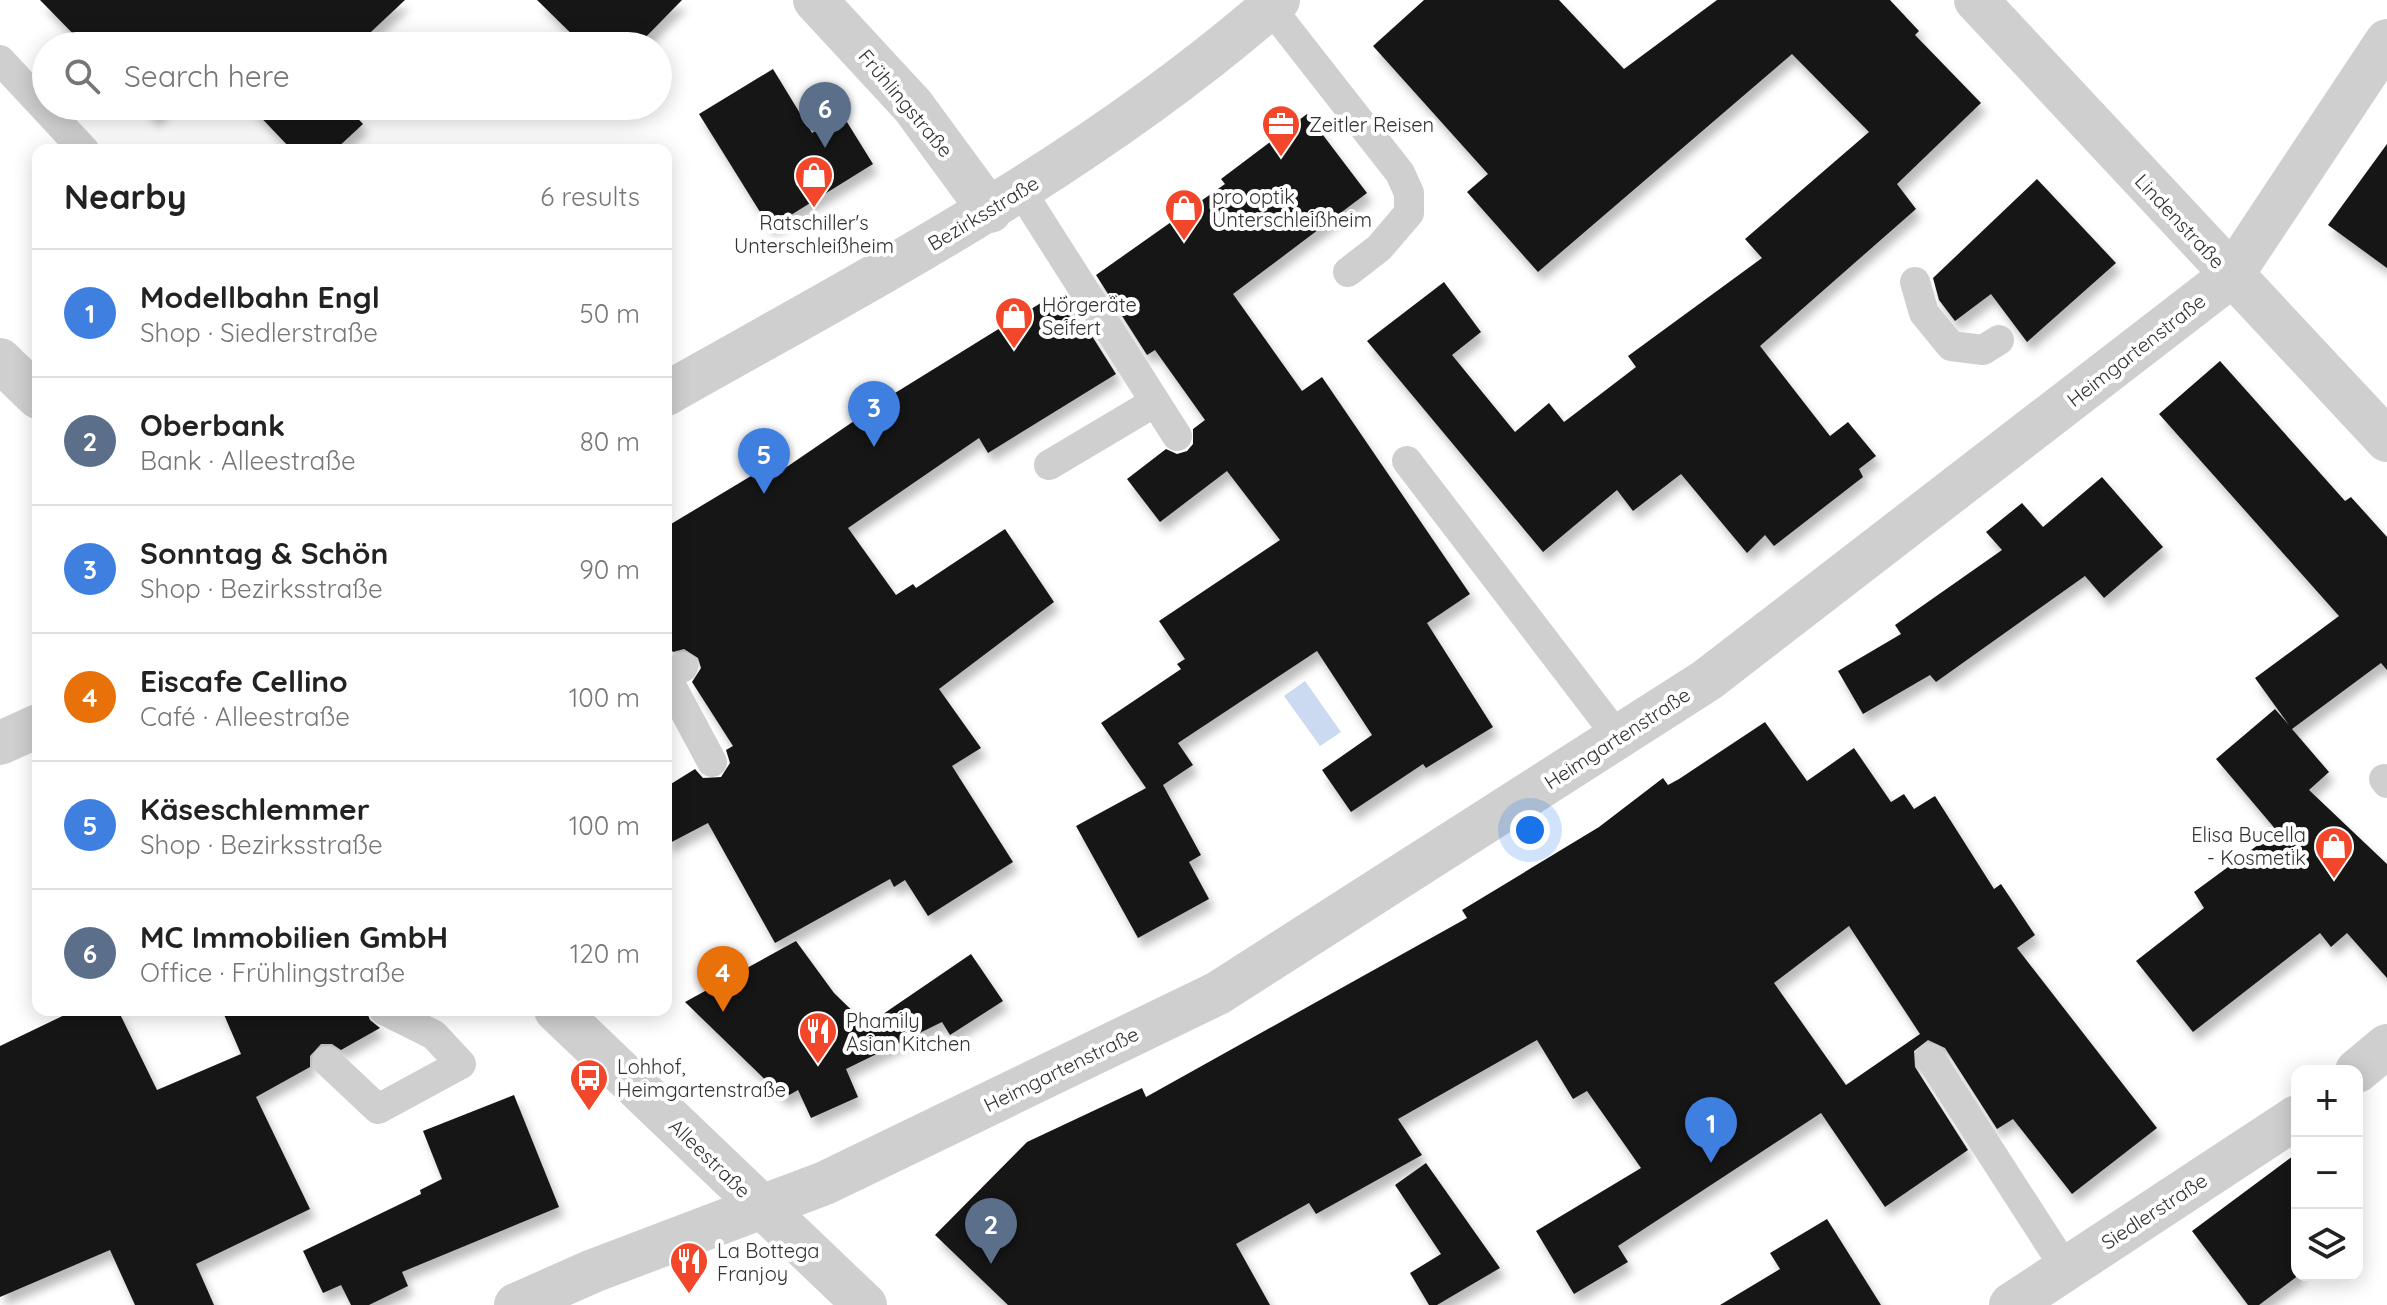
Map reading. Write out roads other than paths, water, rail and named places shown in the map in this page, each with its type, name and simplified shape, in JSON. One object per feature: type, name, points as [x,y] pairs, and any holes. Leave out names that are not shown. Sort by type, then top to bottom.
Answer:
[{"type":"street","name":"Frühlingstraße","points":[[815,0],[1006,201]]},
{"type":"street","name":"Lindenstraße","points":[[1976,0],[2387,440]]},
{"type":"street","name":"Bezirksstraße","points":[[672,391],[1006,201],[1106,136],[1274,4]]},
{"type":"street","name":"Heimgartenstraße","points":[[516,1305],[825,1183],[1218,993],[1707,680],[2231,276],[2387,41]]},
{"type":"street","points":[[0,360],[32,391]]},
{"type":"street","points":[[0,743],[32,729]]},
{"type":"street","name":"Alleestraße","points":[[562,1016],[865,1305]]},
{"type":"street","points":[[2363,1066],[2387,1046]]},
{"type":"street","name":"Siedlerstraße","points":[[2011,1305],[2291,1121]]},
{"type":"lane","points":[[1274,4],[1400,173],[1409,193],[1409,213],[1379,248],[1348,272]]},
{"type":"lane","points":[[0,60],[32,94]]},
{"type":"lane","points":[[56,120],[78,144]]},
{"type":"lane","points":[[1006,201],[1177,436]]},
{"type":"lane","points":[[1915,282],[1924,313],[1951,346],[1983,350],[1999,340]]},
{"type":"lane","points":[[1049,465],[1155,402]]},
{"type":"lane","points":[[1407,461],[1618,737]]},
{"type":"lane","points":[[672,678],[712,762]]},
{"type":"lane","points":[[327,1061],[378,1109],[461,1064],[434,1035],[396,1016]]},
{"type":"lane","points":[[1930,1058],[2066,1269]]},
{"type":"water","points":[[1305,681],[1341,732],[1320,746],[1284,696]]},
{"type":"place","name":"MC Immobilien GmbH","points":[[825,148]]},
{"type":"place","name":"Zeitler Reisen","points":[[1281,158]]},
{"type":"place","name":"Ratschiller's Unterschleißheim","points":[[814,209]]},
{"type":"place","name":"pro optik Unterschleißheim","points":[[1184,242]]},
{"type":"place","name":"Hörgeräte Seifert","points":[[1014,350]]},
{"type":"place","name":"Sonntag & Schön","points":[[874,447]]},
{"type":"place","name":"Käseschlemmer","points":[[764,494]]},
{"type":"place","name":"Elisa Bucella - Kosmetik","points":[[2334,880]]},
{"type":"place","name":"Eiscafe Cellino","points":[[723,1012]]},
{"type":"place","name":"Phamily Asian Kitchen","points":[[818,1065]]},
{"type":"place","name":"Lohhof, Heimgartenstraße","points":[[589,1112]]},
{"type":"place","name":"Modellbahn Engl","points":[[1711,1163]]},
{"type":"place","name":"Oberbank","points":[[991,1264]]},
{"type":"place","name":"La Bottega Franjoy","points":[[689,1295]]}]
